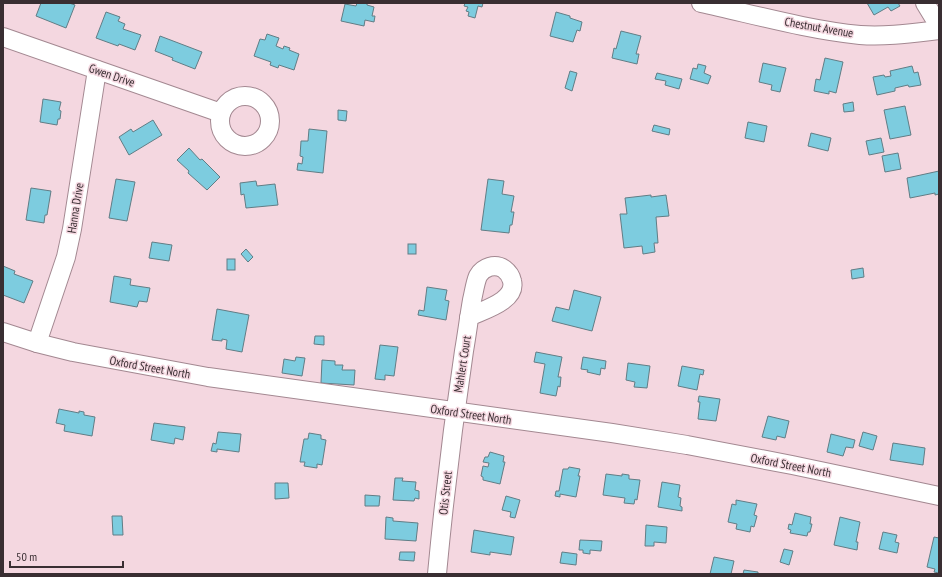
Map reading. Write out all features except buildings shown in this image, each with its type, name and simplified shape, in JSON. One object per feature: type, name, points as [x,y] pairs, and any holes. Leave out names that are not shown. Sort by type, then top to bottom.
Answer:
[{"type":"street","name":"Chestnut Avenue","points":[[701,3],[818,29],[860,35],[902,34],[939,30]]},
{"type":"street","points":[[925,3],[939,26]]},
{"type":"street","name":"Gwen Drive","points":[[3,37],[221,113]]},
{"type":"street","name":"Hanna Drive","points":[[37,343],[66,257],[72,229],[97,70]]},
{"type":"street","name":"Mahlert Court","points":[[455,412],[470,317]]},
{"type":"street","name":"Oxford Street North","points":[[3,332],[37,343],[73,352],[223,380],[612,433],[687,445],[792,465],[939,496]]},
{"type":"street","name":"Otis Street","points":[[437,574],[445,490],[455,412]]}]
